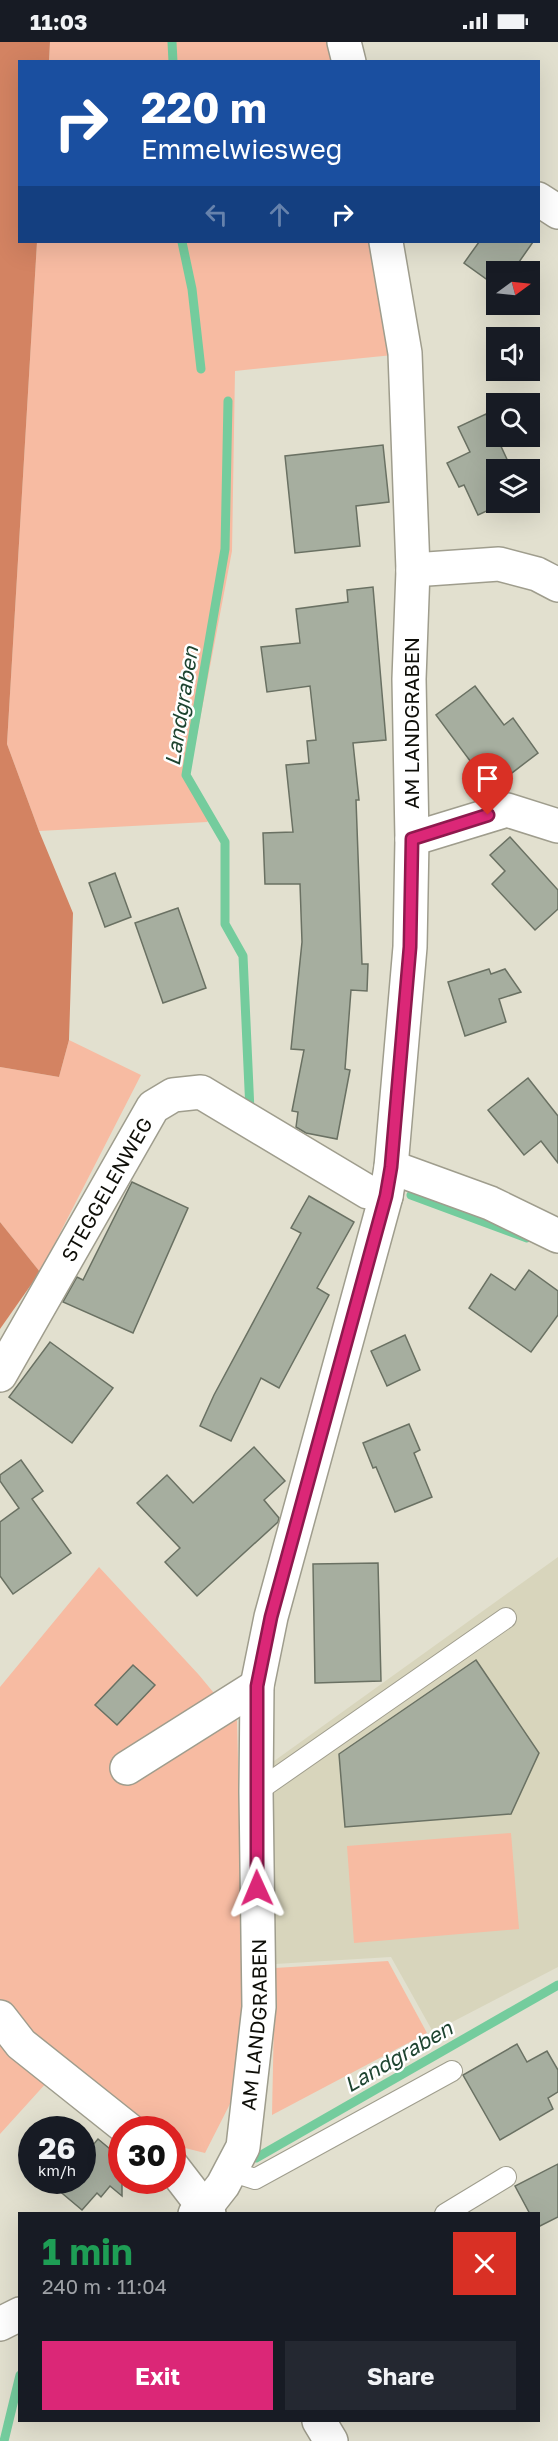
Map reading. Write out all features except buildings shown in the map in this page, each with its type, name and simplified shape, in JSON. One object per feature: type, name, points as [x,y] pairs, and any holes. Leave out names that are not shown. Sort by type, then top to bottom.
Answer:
[{"type":"street","points":[[344,42],[348,60]]},
{"type":"street","points":[[540,200],[558,212]]},
{"type":"street","name":"AM LANDGRABEN","points":[[186,2187],[203,2212],[223,2185],[243,2147],[259,2007],[257,1686],[271,1617],[388,1181],[410,947],[412,839],[409,679],[413,570],[405,352],[386,243]]},
{"type":"street","points":[[413,570],[499,564],[537,574],[558,585]]},
{"type":"street","points":[[412,839],[507,810],[558,826]]},
{"type":"street","name":"STEGGELENWEG","points":[[0,1375],[153,1107],[173,1095],[201,1092],[368,1192],[388,1181],[490,1203],[558,1236]]},
{"type":"street","points":[[127,1768],[257,1686]]},
{"type":"street","points":[[0,2017],[21,2044],[111,2116]]},
{"type":"street","points":[[0,2324],[18,2314]]},
{"type":"street","points":[[320,2422],[330,2441]]},
{"type":"lane","points":[[256,1792],[507,1618]]},
{"type":"lane","points":[[230,2171],[255,2179],[452,2071]]},
{"type":"lane","points":[[448,2212],[506,2177]]},
{"type":"shaded area","points":[[0,42],[50,42],[49,60],[18,60],[18,243],[37,243],[7,744],[39,831],[73,913],[69,1040],[59,1077],[0,1067]]},
{"type":"shaded area","points":[[50,42],[338,42],[342,60],[49,60]]},
{"type":"shaded area","points":[[37,243],[378,243],[393,355],[235,371],[232,551],[189,777],[212,817],[207,822],[39,831],[7,744]]},
{"type":"shaded area","points":[[69,1040],[141,1075],[40,1272],[0,1222],[0,1067],[59,1077]]},
{"type":"shaded area","points":[[0,1222],[40,1272],[0,1329]]},
{"type":"shaded area","points":[[558,1557],[558,1967],[433,2032],[391,1957],[275,1964],[270,1764]]},
{"type":"shaded area","points":[[99,1567],[199,1675],[237,1721],[245,2033],[233,2098],[205,2153],[186,2148],[186,2116],[135,2116],[67,2060],[0,2134],[0,1687]]},
{"type":"shaded area","points":[[511,1833],[519,1929],[354,1943],[347,1846]]},
{"type":"shaded area","points":[[388,1961],[427,2033],[272,2115],[275,1968]]},
{"type":"waterway","name":"Landgraben","points":[[172,42],[173,60]]},
{"type":"waterway","name":"Landgraben","points":[[182,243],[192,289],[201,369]]},
{"type":"waterway","name":"Landgraben","points":[[228,401],[225,549],[186,775],[225,842],[225,924],[243,956],[250,1111],[253,1113]]},
{"type":"waterway","name":"Landgraben","points":[[411,1195],[527,1238]]},
{"type":"waterway","name":"Landgraben","points":[[256,2158],[558,1985]]},
{"type":"waterway","name":"Landgraben","points":[[4,2441],[18,2383]]},
{"type":"route","points":[[257,1888],[257,1686],[271,1617],[386,1196],[391,1167],[410,947],[412,839],[488,815]]}]
